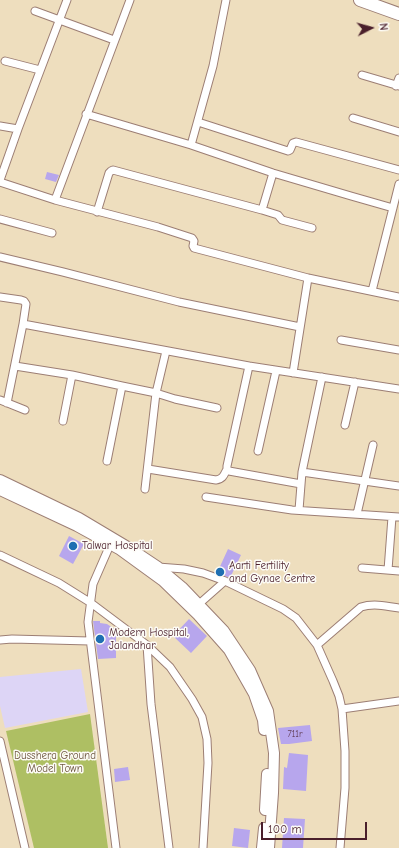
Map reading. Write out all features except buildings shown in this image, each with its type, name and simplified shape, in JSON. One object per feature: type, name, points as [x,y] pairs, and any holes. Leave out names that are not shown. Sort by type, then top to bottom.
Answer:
[{"type":"highway","points":[[360,0],[399,14]]},
{"type":"highway","points":[[384,0],[399,6]]},
{"type":"street","points":[[67,0],[0,181],[55,200],[158,227],[192,238],[194,241],[194,248],[308,278],[399,297]]},
{"type":"street","points":[[55,200],[130,0]]},
{"type":"street","points":[[191,146],[213,66],[226,0]]},
{"type":"street","points":[[36,11],[114,40]]},
{"type":"street","points":[[5,60],[40,70]]},
{"type":"street","points":[[362,75],[398,86],[399,78]]},
{"type":"street","points":[[86,114],[273,173],[393,208]]},
{"type":"street","points":[[353,118],[399,132]]},
{"type":"street","points":[[198,122],[288,152],[293,143],[296,142],[399,170]]},
{"type":"street","points":[[0,126],[18,129]]},
{"type":"street","points":[[97,212],[109,173],[113,170],[262,210],[278,215],[282,220],[312,228]]},
{"type":"street","points":[[262,210],[273,173]]},
{"type":"street","points":[[372,292],[399,184]]},
{"type":"street","points":[[0,219],[52,233]]},
{"type":"street","points":[[0,257],[180,302],[300,327]]},
{"type":"street","points":[[293,373],[308,278]]},
{"type":"street","points":[[0,297],[24,301],[26,304],[14,366],[3,401],[25,410]]},
{"type":"street","points":[[23,324],[276,371],[399,389]]},
{"type":"street","points":[[342,340],[399,350]]},
{"type":"street","points":[[145,489],[156,393],[166,351]]},
{"type":"street","points":[[14,366],[122,386],[218,408]]},
{"type":"street","points":[[148,469],[216,480],[220,480],[222,478],[227,469],[249,366]]},
{"type":"street","points":[[258,451],[276,371]]},
{"type":"street","points":[[62,421],[72,376]]},
{"type":"street","points":[[299,510],[302,472],[322,377]]},
{"type":"street","points":[[346,425],[354,382]]},
{"type":"street","points":[[107,461],[122,386]]},
{"type":"street","points":[[358,514],[373,445]]},
{"type":"street","points":[[227,469],[229,471],[301,484]]},
{"type":"street","points":[[302,472],[399,486]]},
{"type":"street","points":[[0,480],[79,518],[158,567],[182,587],[224,631],[250,670],[268,711],[274,753],[269,848]]},
{"type":"street","points":[[0,490],[77,526],[119,549],[164,581],[198,615],[229,650],[254,694],[263,720],[267,755],[266,802],[262,848]]},
{"type":"street","points":[[206,497],[299,510],[396,517],[388,570]]},
{"type":"street","points":[[110,544],[93,584],[88,622],[116,848]]},
{"type":"street","points":[[0,554],[59,583],[91,603],[147,645],[170,667],[192,699],[202,717],[208,763],[203,848]]},
{"type":"street","points":[[158,567],[184,569],[203,573],[225,581],[283,609],[296,618],[317,645],[333,680],[342,709],[345,751],[345,788],[340,848]]},
{"type":"street","points":[[362,568],[399,571]]},
{"type":"street","points":[[199,604],[225,581]]},
{"type":"street","points":[[317,645],[362,607],[373,605],[399,608]]},
{"type":"street","points":[[0,640],[90,641]]},
{"type":"street","points":[[147,645],[151,704],[169,848]]},
{"type":"street","points":[[342,709],[399,701]]},
{"type":"street","points":[[0,744],[25,848]]},
{"type":"shaded area","points":[[81,669],[88,712],[5,728],[0,706],[0,677]]},
{"type":"green space","name":"Dusshera Ground Model Town","points":[[90,714],[108,848],[34,848],[6,731]]},
{"type":"place","name":"Talwar Hospital","points":[[73,546]]},
{"type":"place","name":"Aarti Fertility and Gynae Centre","points":[[220,572]]},
{"type":"place","name":"Modern Hospital, Jalandhar","points":[[100,639]]}]
